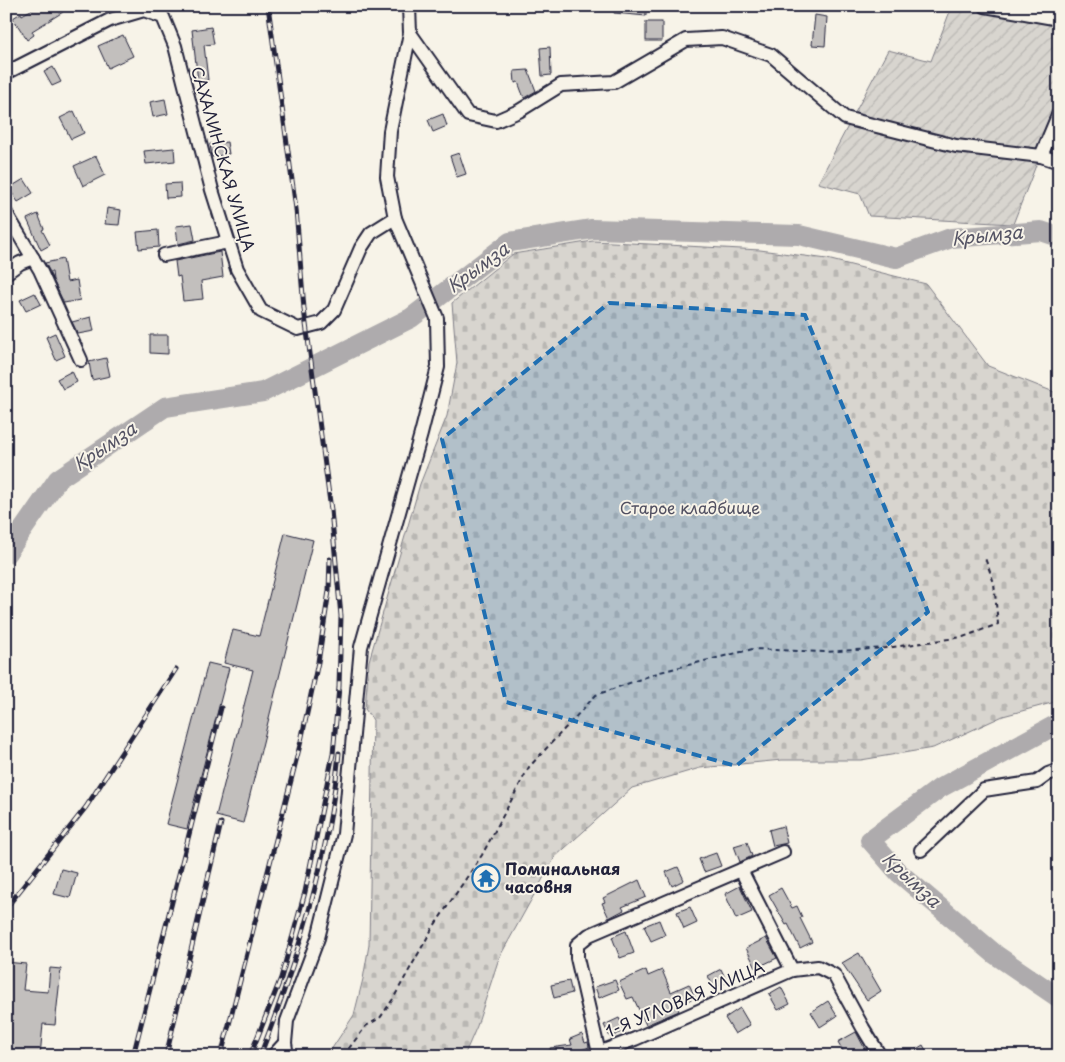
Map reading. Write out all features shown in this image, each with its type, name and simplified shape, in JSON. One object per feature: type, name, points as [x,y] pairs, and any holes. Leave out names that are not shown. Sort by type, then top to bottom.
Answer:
[{"type":"street","points":[[273,1056],[286,1049],[287,1021],[318,938],[344,834],[362,647],[438,367],[437,318],[395,218],[387,177],[390,131],[410,33],[409,6]]},
{"type":"street","points":[[985,6],[1059,19]]},
{"type":"street","name":"САХАЛИНСКАЯ УЛИЦА","points":[[6,73],[110,20],[144,10],[163,17],[175,46],[212,190],[237,269],[261,311],[298,328],[321,323],[334,310],[361,248],[371,234],[395,218]]},
{"type":"street","points":[[410,33],[468,115],[496,122],[519,111],[561,85],[614,82],[686,40],[722,38],[771,56],[845,118],[956,146],[1041,156],[1059,162]]},
{"type":"street","points":[[1041,156],[1059,113]]},
{"type":"street","points":[[6,213],[33,258],[81,360]]},
{"type":"street","points":[[164,255],[228,242]]},
{"type":"street","points":[[6,273],[20,263],[33,258]]},
{"type":"street","points":[[921,850],[984,790],[1037,782],[1048,774],[1059,770]]},
{"type":"street","points":[[594,1054],[576,958],[577,945],[589,935],[783,852]]},
{"type":"street","points":[[741,870],[792,970]]},
{"type":"street","name":"1-Я УГЛОВАЯ УЛИЦА","points":[[594,1054],[635,1039],[792,970],[818,967],[834,975],[880,1056]]},
{"type":"path","points":[[343,1056],[366,1026],[380,1018],[393,999],[432,929],[482,855],[529,767],[596,695],[660,672],[753,649],[824,652],[886,648],[962,636],[998,624],[994,583],[985,558]]},
{"type":"highlighted area","points":[[609,303],[805,315],[928,612],[736,766],[506,702],[442,439]]},
{"type":"green space","points":[[952,6],[1059,6],[1059,156],[1042,150],[1013,224],[869,216],[860,194],[818,183],[888,50],[931,61]]},
{"type":"green space","name":"Старое кладбище","points":[[593,241],[760,250],[827,259],[926,284],[988,366],[1059,394],[1059,701],[1003,716],[933,748],[861,760],[782,760],[700,768],[632,788],[555,857],[499,958],[477,1026],[464,1056],[327,1056],[354,1015],[369,945],[373,720],[365,709],[369,661],[420,484],[447,416],[457,363],[452,303],[513,254]]},
{"type":"building","points":[[38,6],[60,6],[63,12],[32,31],[34,35],[27,40],[13,18]]},
{"type":"building","points":[[614,6],[646,6],[646,16],[614,13]]},
{"type":"building","points":[[815,15],[827,17],[825,46],[812,45]]},
{"type":"building","points":[[646,22],[662,22],[662,41],[646,41]]},
{"type":"building","points":[[211,27],[214,44],[204,45],[208,80],[198,81],[192,30]]},
{"type":"building","points":[[123,35],[133,56],[108,68],[98,46]]},
{"type":"building","points":[[550,47],[551,75],[542,76],[540,48]]},
{"type":"building","points":[[53,67],[61,82],[52,86],[44,72]]},
{"type":"building","points":[[528,70],[536,91],[524,98],[518,82],[515,83],[514,71]]},
{"type":"building","points":[[165,99],[168,114],[153,117],[150,102]]},
{"type":"building","points":[[74,111],[84,133],[71,139],[60,118]]},
{"type":"building","points":[[443,114],[447,126],[433,132],[428,120]]},
{"type":"building","points":[[227,142],[229,154],[212,157],[210,144]]},
{"type":"building","points":[[174,148],[175,161],[146,164],[144,151]]},
{"type":"building","points":[[459,153],[466,174],[457,177],[450,156]]},
{"type":"building","points":[[96,156],[105,175],[83,186],[74,166]]},
{"type":"building","points":[[24,179],[33,193],[18,202],[9,188]]},
{"type":"building","points":[[180,183],[181,197],[166,198],[165,184]]},
{"type":"building","points":[[107,208],[121,210],[119,225],[105,224]]},
{"type":"building","points":[[38,214],[44,229],[42,230],[50,245],[41,250],[27,219]]},
{"type":"building","points":[[192,224],[195,240],[178,244],[176,226]]},
{"type":"building","points":[[158,230],[159,247],[139,249],[137,232]]},
{"type":"building","points":[[220,252],[223,277],[201,281],[203,299],[183,301],[180,276],[177,277],[175,261]]},
{"type":"building","points":[[63,259],[67,282],[77,280],[80,300],[64,303],[53,280],[52,272],[50,272],[45,263]]},
{"type":"building","points":[[35,293],[41,304],[26,311],[20,300]]},
{"type":"building","points":[[91,317],[94,331],[78,334],[72,322]]},
{"type":"building","points":[[55,333],[65,356],[56,360],[46,337]]},
{"type":"building","points":[[150,335],[168,335],[168,354],[150,353]]},
{"type":"building","points":[[106,358],[110,376],[92,380],[89,362]]},
{"type":"building","points":[[72,371],[77,382],[63,389],[57,379]]},
{"type":"building","points":[[285,533],[313,540],[243,823],[216,816],[253,670],[224,663],[233,630],[259,636]]},
{"type":"building","points":[[208,663],[229,668],[187,829],[166,824]]},
{"type":"building","points":[[783,826],[787,843],[773,846],[769,830]]},
{"type":"building","points":[[747,842],[752,856],[740,862],[734,846]]},
{"type":"building","points":[[716,853],[721,866],[704,872],[699,859]]},
{"type":"building","points":[[678,867],[684,880],[672,886],[666,872]]},
{"type":"building","points":[[61,869],[77,873],[70,898],[54,894]]},
{"type":"building","points":[[639,880],[646,897],[622,907],[624,910],[609,918],[602,903],[605,902],[603,898]]},
{"type":"building","points":[[740,886],[752,912],[736,919],[725,894]]},
{"type":"building","points":[[781,888],[792,908],[797,906],[802,917],[800,918],[812,942],[800,948],[788,924],[786,925],[769,895]]},
{"type":"building","points":[[690,907],[697,923],[684,929],[677,912]]},
{"type":"building","points":[[659,920],[665,935],[651,941],[644,926]]},
{"type":"building","points":[[626,931],[634,953],[620,958],[612,937]]},
{"type":"building","points":[[766,938],[777,958],[756,968],[746,948]]},
{"type":"building","points":[[859,953],[881,991],[867,1000],[842,963]]},
{"type":"building","points":[[6,962],[26,964],[23,990],[48,992],[50,968],[61,969],[55,1025],[43,1024],[40,1056],[6,1056]]},
{"type":"building","points":[[721,969],[727,982],[714,988],[708,976]]},
{"type":"building","points":[[646,970],[648,976],[662,970],[671,992],[689,984],[695,997],[677,1006],[679,1011],[646,1025],[633,997],[627,999],[619,982]]},
{"type":"building","points":[[615,980],[619,990],[599,998],[595,987]]},
{"type":"building","points":[[569,981],[572,993],[554,998],[551,985]]},
{"type":"building","points":[[781,987],[790,1004],[778,1010],[769,994]]},
{"type":"building","points":[[828,1001],[837,1016],[820,1027],[811,1012]]},
{"type":"building","points":[[740,1008],[750,1025],[735,1034],[725,1018]]},
{"type":"building","points":[[619,1018],[625,1031],[610,1037],[604,1025]]},
{"type":"building","points":[[856,1032],[865,1049],[852,1056],[846,1056],[838,1042]]},
{"type":"building","points":[[582,1034],[585,1043],[588,1042],[589,1047],[573,1053],[551,1056],[550,1048],[572,1045],[570,1039]]},
{"type":"building","points":[[923,1045],[929,1056],[905,1056]]},
{"type":"waterway","name":"Крымза","points":[[6,554],[58,479],[165,407],[263,392],[411,318],[510,242],[592,229],[799,235],[896,258],[951,238],[1041,231],[1059,237]]},
{"type":"waterway","name":"Крымза","points":[[1059,723],[940,788],[870,840],[898,872],[996,955],[1059,998]]},
{"type":"railway","points":[[250,1056],[281,978],[305,892],[333,754],[339,687],[341,616],[331,510],[304,309],[296,209],[268,6]]},
{"type":"railway","points":[[221,1056],[301,741],[318,662],[329,591],[330,559]]},
{"type":"railway","points":[[6,908],[86,807],[176,669]]},
{"type":"railway","points":[[133,1056],[221,708]]},
{"type":"railway","points":[[260,1056],[287,982],[320,869],[328,830],[339,753]]},
{"type":"railway","points":[[166,1056],[221,823]]},
{"type":"place","name":"Поминальная часовня","points":[[486,878]]}]
